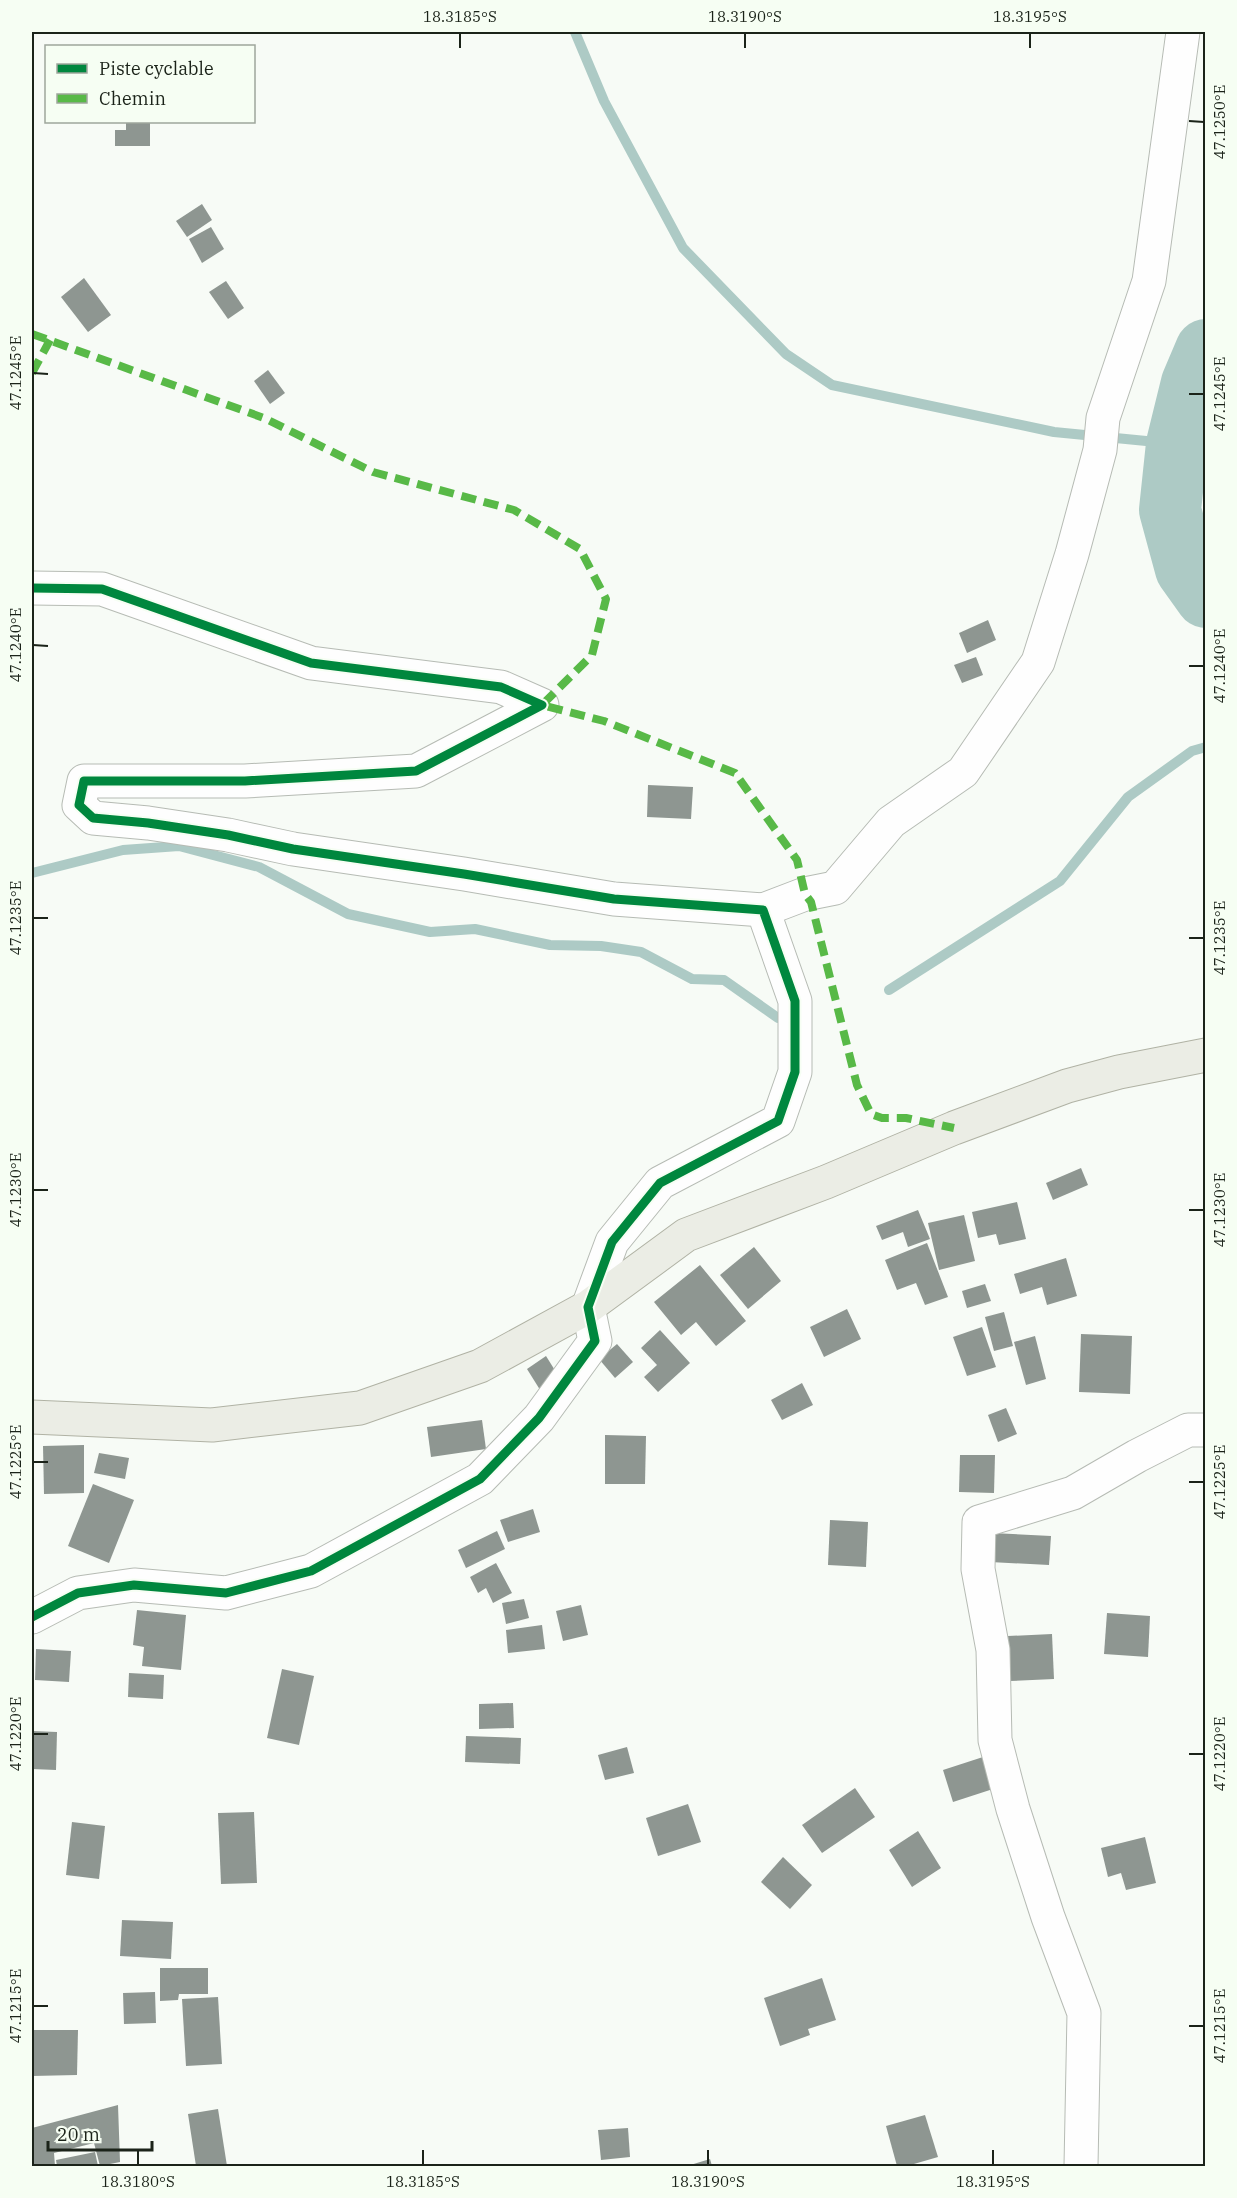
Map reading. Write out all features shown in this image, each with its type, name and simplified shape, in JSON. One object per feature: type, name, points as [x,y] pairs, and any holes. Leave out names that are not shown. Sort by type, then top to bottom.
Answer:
[{"type":"main road","points":[[32,1417],[212,1425],[360,1408],[480,1366],[588,1307],[686,1235],[826,1182],[954,1128],[1067,1086],[1119,1072],[1206,1055]]},
{"type":"street","points":[[32,588],[102,589],[311,663],[501,687],[542,705],[416,771],[245,781],[84,781],[79,805],[93,818],[148,823],[228,835],[293,849],[614,899],[763,910],[805,894],[835,888],[891,822],[963,772],[1038,663],[1072,554],[1100,450],[1103,418],[1149,281],[1184,32]]},
{"type":"street","points":[[32,1617],[78,1593],[134,1586],[226,1593],[311,1571],[480,1479],[539,1418],[595,1341],[588,1307],[612,1242],[660,1183],[778,1120],[795,1072],[795,1001],[763,910]]},
{"type":"street","points":[[1081,2166],[1084,2013],[1048,1917],[1020,1831],[995,1740],[993,1650],[978,1569],[979,1522],[1073,1493],[1137,1455],[1188,1430],[1206,1430]]},
{"type":"building","points":[[126,123],[150,123],[150,146],[115,146],[115,130],[126,130]]},
{"type":"building","points":[[202,204],[212,220],[187,237],[176,221]]},
{"type":"building","points":[[211,227],[224,249],[202,263],[189,239]]},
{"type":"building","points":[[84,278],[111,315],[88,332],[61,297]]},
{"type":"building","points":[[226,281],[244,308],[228,319],[209,292]]},
{"type":"building","points":[[268,370],[285,393],[270,404],[254,381]]},
{"type":"building","points":[[988,620],[996,640],[967,653],[959,633]]},
{"type":"building","points":[[976,657],[983,675],[962,683],[954,665]]},
{"type":"building","points":[[648,785],[693,787],[691,819],[647,817]]},
{"type":"building","points":[[1081,1168],[1088,1185],[1053,1200],[1046,1183]]},
{"type":"building","points":[[1017,1202],[1026,1239],[999,1245],[996,1234],[978,1238],[972,1212]]},
{"type":"building","points":[[918,1210],[930,1239],[908,1247],[903,1232],[882,1240],[876,1226]]},
{"type":"building","points":[[964,1215],[975,1261],[939,1270],[928,1223]]},
{"type":"building","points":[[927,1243],[948,1297],[925,1305],[916,1283],[897,1290],[885,1260]]},
{"type":"building","points":[[754,1247],[781,1281],[748,1309],[720,1275]]},
{"type":"building","points":[[1066,1258],[1077,1296],[1047,1305],[1042,1287],[1020,1294],[1014,1274]]},
{"type":"building","points":[[700,1265],[746,1321],[716,1346],[696,1322],[681,1335],[654,1302]]},
{"type":"building","points":[[985,1284],[991,1301],[967,1308],[962,1291]]},
{"type":"building","points":[[847,1309],[861,1339],[824,1357],[810,1327]]},
{"type":"building","points":[[1004,1312],[1013,1346],[994,1351],[985,1317]]},
{"type":"building","points":[[982,1327],[996,1367],[967,1376],[953,1337]]},
{"type":"building","points":[[660,1330],[690,1363],[658,1392],[644,1377],[657,1365],[641,1348]]},
{"type":"building","points":[[1081,1334],[1132,1336],[1130,1394],[1079,1392]]},
{"type":"building","points":[[1035,1336],[1046,1379],[1026,1385],[1014,1342]]},
{"type":"building","points":[[617,1344],[633,1362],[615,1378],[599,1359]]},
{"type":"building","points":[[546,1356],[561,1380],[542,1393],[527,1369]]},
{"type":"building","points":[[802,1383],[813,1405],[782,1420],[771,1400]]},
{"type":"building","points":[[1006,1408],[1017,1434],[998,1442],[988,1415]]},
{"type":"building","points":[[482,1420],[486,1449],[431,1457],[427,1427]]},
{"type":"building","points":[[605,1435],[646,1436],[645,1484],[605,1484]]},
{"type":"building","points":[[84,1445],[84,1493],[44,1494],[43,1446]]},
{"type":"building","points":[[99,1453],[129,1458],[125,1479],[94,1473]]},
{"type":"building","points":[[960,1455],[995,1455],[994,1493],[959,1492]]},
{"type":"building","points":[[93,1484],[134,1500],[109,1563],[68,1546]]},
{"type":"building","points":[[533,1509],[540,1532],[508,1542],[500,1520]]},
{"type":"building","points":[[830,1520],[868,1522],[866,1567],[828,1565]]},
{"type":"building","points":[[497,1531],[505,1549],[466,1568],[458,1550]]},
{"type":"building","points":[[992,1533],[1051,1536],[1049,1565],[990,1562]]},
{"type":"building","points":[[496,1563],[512,1593],[493,1603],[486,1588],[478,1593],[470,1577]]},
{"type":"building","points":[[524,1599],[529,1618],[506,1624],[502,1603]]},
{"type":"building","points":[[581,1605],[588,1635],[563,1641],[556,1611]]},
{"type":"building","points":[[137,1610],[186,1615],[181,1670],[142,1666],[144,1647],[133,1645]]},
{"type":"building","points":[[1107,1613],[1150,1616],[1148,1657],[1104,1654]]},
{"type":"building","points":[[542,1625],[545,1649],[508,1653],[506,1630]]},
{"type":"building","points":[[1052,1634],[1054,1679],[1010,1681],[1008,1636]]},
{"type":"building","points":[[36,1649],[71,1651],[69,1682],[35,1680]]},
{"type":"building","points":[[282,1669],[314,1676],[299,1745],[267,1738]]},
{"type":"building","points":[[129,1673],[164,1675],[163,1699],[128,1697]]},
{"type":"building","points":[[513,1703],[514,1728],[479,1729],[479,1704]]},
{"type":"building","points":[[32,1731],[57,1732],[56,1770],[32,1769]]},
{"type":"building","points":[[466,1736],[521,1738],[520,1764],[465,1762]]},
{"type":"building","points":[[627,1747],[634,1773],[605,1780],[598,1755]]},
{"type":"building","points":[[983,1757],[993,1789],[953,1802],[943,1770]]},
{"type":"building","points":[[855,1788],[875,1817],[822,1853],[802,1825]]},
{"type":"building","points":[[688,1804],[701,1842],[658,1856],[646,1818]]},
{"type":"building","points":[[254,1812],[257,1883],[221,1884],[218,1813]]},
{"type":"building","points":[[72,1822],[105,1826],[99,1879],[66,1875]]},
{"type":"building","points":[[918,1831],[941,1868],[912,1887],[889,1850]]},
{"type":"building","points":[[1145,1837],[1156,1883],[1126,1890],[1121,1873],[1108,1877],[1101,1848]]},
{"type":"building","points":[[783,1857],[812,1885],[790,1909],[761,1882]]},
{"type":"building","points":[[122,1920],[173,1922],[171,1959],[120,1956]]},
{"type":"building","points":[[160,1968],[208,1968],[208,1994],[179,1994],[178,2000],[160,2001]]},
{"type":"building","points":[[822,1978],[836,2020],[808,2029],[810,2035],[780,2046],[764,1998]]},
{"type":"building","points":[[155,1992],[156,2023],[124,2024],[123,1993]]},
{"type":"building","points":[[218,1997],[222,2064],[186,2066],[182,1999]]},
{"type":"building","points":[[32,2030],[78,2030],[77,2075],[32,2076]]},
{"type":"building","points":[[118,2105],[120,2162],[100,2166],[94,2143],[54,2153],[55,2166],[32,2166],[32,2128]]},
{"type":"building","points":[[218,2109],[227,2166],[196,2166],[188,2114]]},
{"type":"building","points":[[925,2115],[938,2157],[907,2166],[897,2166],[886,2126]]},
{"type":"building","points":[[628,2128],[630,2157],[601,2160],[598,2130]]},
{"type":"building","points":[[95,2152],[98,2166],[57,2166],[56,2160]]},
{"type":"building","points":[[710,2159],[712,2166],[687,2166]]},
{"type":"waterway","points":[[575,32],[604,101],[683,248],[786,354],[832,385],[1054,432],[1177,444]]},
{"type":"waterway","points":[[1206,350],[1192,383],[1177,444],[1170,510],[1186,569],[1206,597]]},
{"type":"waterway","points":[[889,990],[1060,881],[1128,797],[1192,751],[1206,747]]},
{"type":"waterway","points":[[32,873],[123,850],[179,846],[259,867],[348,914],[430,932],[475,929],[550,945],[601,946],[641,952],[692,979],[724,980],[778,1018]]},
{"type":"marked path","points":[[32,334],[264,418],[373,472],[514,510],[580,549],[606,599],[592,655],[542,705],[604,721],[735,773],[797,860],[805,894],[811,902],[857,1085],[871,1114],[882,1118],[906,1118],[954,1128]]},
{"type":"marked path","points":[[32,373],[50,340]]},
{"type":"cycle path","points":[[32,588],[102,589],[311,663],[501,687],[542,705],[416,771],[245,781],[84,781],[79,805],[93,818],[148,823],[228,835],[293,849],[614,899],[763,910],[795,1001],[795,1072],[778,1121],[660,1183],[612,1242],[588,1307],[595,1341],[539,1418],[480,1479],[311,1571],[226,1593],[134,1585],[78,1593],[32,1617]]}]
